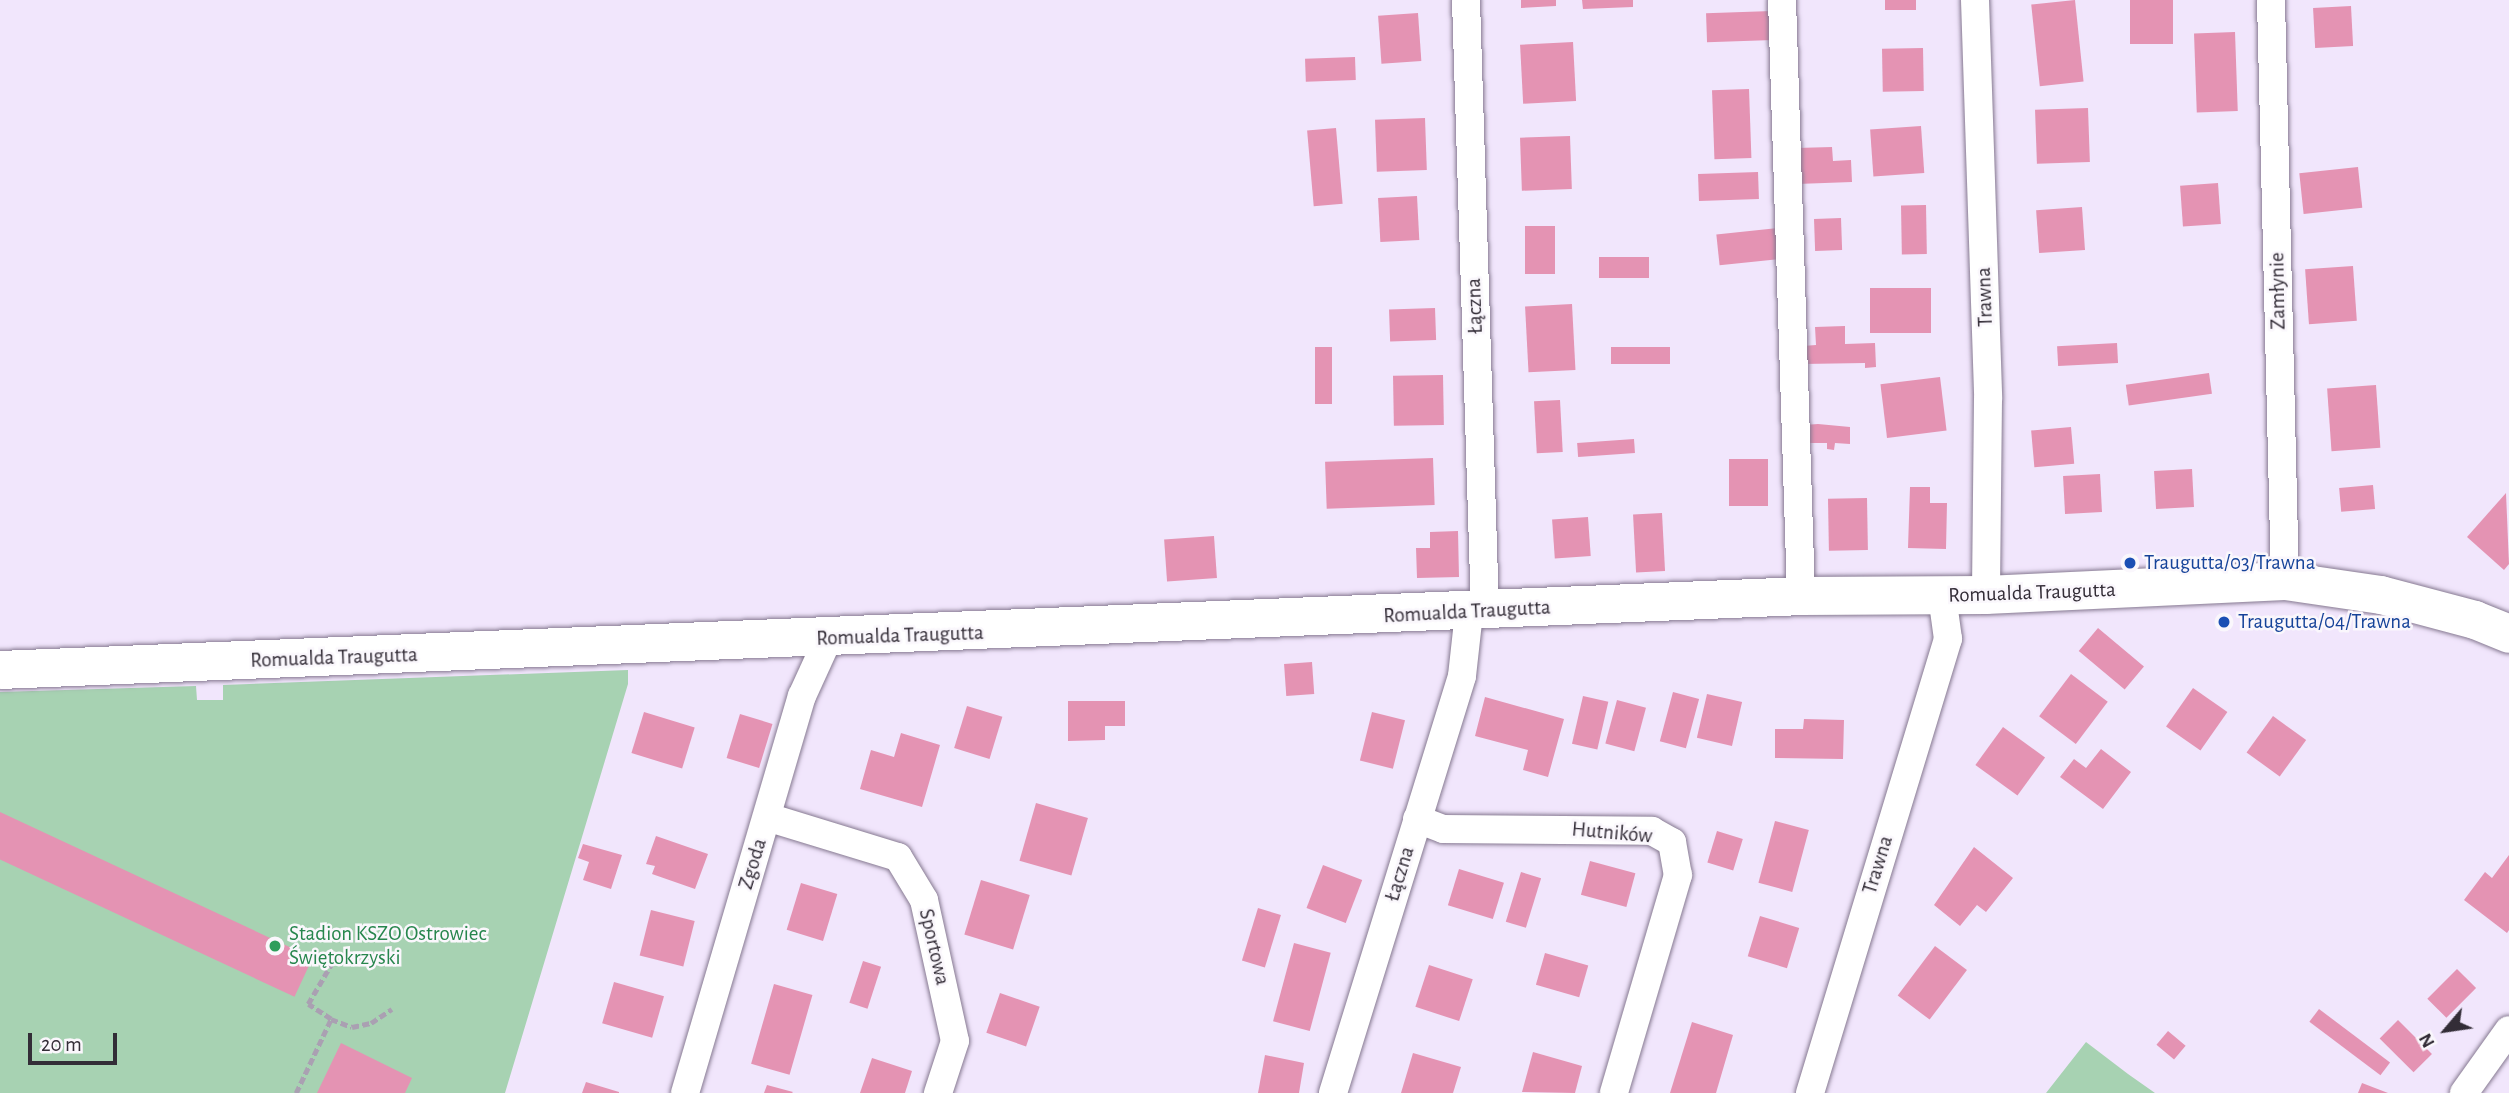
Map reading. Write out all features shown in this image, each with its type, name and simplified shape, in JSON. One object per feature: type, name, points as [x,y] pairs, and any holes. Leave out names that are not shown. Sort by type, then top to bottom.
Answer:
[{"type":"main road","name":"Romualda Traugutta","points":[[0,670],[828,639],[1801,596],[1986,595],[2285,581],[2381,596],[2475,620],[2509,634]]},
{"type":"street","name":"Łączna","points":[[1333,1093],[1462,676],[1477,612],[1466,0]]},
{"type":"street","points":[[1782,0],[1801,596]]},
{"type":"street","name":"Trawna","points":[[1975,0],[1988,399],[1986,595]]},
{"type":"street","name":"Zamłynie","points":[[2271,0],[2285,581]]},
{"type":"street","name":"Trawna","points":[[1810,1093],[1948,639],[1942,596]]},
{"type":"street","name":"Zgoda","points":[[685,1093],[802,696],[828,639]]},
{"type":"street","name":"Sportowa","points":[[767,817],[898,857],[923,900],[955,1041],[938,1093]]},
{"type":"street","name":"Hutników","points":[[1417,819],[1443,829],[1652,831],[1672,842],[1678,875],[1614,1093]]},
{"type":"street","points":[[2464,1093],[2509,1030]]},
{"type":"path","points":[[339,951],[308,1004],[331,1019],[352,1027],[371,1023],[392,1009]]},
{"type":"path","points":[[296,1093],[331,1019]]},
{"type":"green space","name":"Stadion KSZO Ostrowiec Świętokrzyski","points":[[628,670],[628,684],[505,1093],[0,1093],[0,692],[196,686],[197,700],[223,700],[223,685]]},
{"type":"green space","points":[[2086,1042],[2128,1074],[2155,1093],[2046,1093]]},
{"type":"building","points":[[1521,0],[1556,0],[1556,6],[1521,8]]},
{"type":"building","points":[[1582,0],[1633,0],[1633,7],[1583,9]]},
{"type":"building","points":[[1885,0],[1916,0],[1916,10],[1885,10]]},
{"type":"building","points":[[2075,0],[2084,82],[2040,86],[2031,5]]},
{"type":"building","points":[[2130,0],[2173,0],[2173,44],[2130,44]]},
{"type":"building","points":[[2351,6],[2353,46],[2315,48],[2313,8]]},
{"type":"building","points":[[1772,11],[1773,40],[1707,42],[1706,13]]},
{"type":"building","points":[[1418,13],[1421,61],[1381,64],[1378,16]]},
{"type":"building","points":[[2235,32],[2238,111],[2197,112],[2194,33]]},
{"type":"building","points":[[1573,42],[1576,101],[1523,104],[1520,45]]},
{"type":"building","points":[[1923,48],[1924,91],[1883,92],[1882,49]]},
{"type":"building","points":[[1355,57],[1356,80],[1306,82],[1305,59]]},
{"type":"building","points":[[1749,89],[1751,158],[1714,159],[1712,90]]},
{"type":"building","points":[[2088,108],[2090,162],[2037,164],[2035,110]]},
{"type":"building","points":[[1425,118],[1427,170],[1377,172],[1375,120]]},
{"type":"building","points":[[1921,126],[1924,173],[1873,176],[1870,130]]},
{"type":"building","points":[[1336,128],[1343,204],[1314,206],[1307,131]]},
{"type":"building","points":[[1570,136],[1572,189],[1522,191],[1520,138]]},
{"type":"building","points":[[1832,147],[1833,161],[1851,160],[1852,182],[1797,184],[1796,148]]},
{"type":"building","points":[[2358,167],[2362,208],[2304,214],[2299,173]]},
{"type":"building","points":[[1758,172],[1759,199],[1699,201],[1698,174]]},
{"type":"building","points":[[2218,183],[2221,224],[2183,227],[2180,186]]},
{"type":"building","points":[[1417,196],[1419,240],[1380,242],[1378,198]]},
{"type":"building","points":[[1901,205],[1926,205],[1927,254],[1902,254]]},
{"type":"building","points":[[2082,207],[2085,250],[2039,253],[2036,210]]},
{"type":"building","points":[[1841,218],[1842,250],[1815,251],[1814,219]]},
{"type":"building","points":[[1525,226],[1555,226],[1555,274],[1525,274]]},
{"type":"building","points":[[1778,228],[1781,259],[1720,265],[1716,234]]},
{"type":"building","points":[[1599,257],[1649,257],[1649,278],[1599,278]]},
{"type":"building","points":[[2353,266],[2357,321],[2309,324],[2305,269]]},
{"type":"building","points":[[1870,288],[1931,288],[1931,333],[1870,333]]},
{"type":"building","points":[[1572,304],[1575,370],[1529,372],[1525,306]]},
{"type":"building","points":[[1435,308],[1436,340],[1390,342],[1389,310]]},
{"type":"building","points":[[1845,326],[1845,344],[1875,343],[1876,367],[1865,368],[1865,363],[1803,364],[1803,346],[1816,345],[1815,327]]},
{"type":"building","points":[[2117,343],[2118,363],[2058,366],[2057,346]]},
{"type":"building","points":[[1315,347],[1332,347],[1332,404],[1315,404]]},
{"type":"building","points":[[1611,347],[1670,347],[1670,364],[1611,364]]},
{"type":"building","points":[[2209,373],[2212,394],[2129,405],[2126,385]]},
{"type":"building","points":[[1443,375],[1444,425],[1394,426],[1393,376]]},
{"type":"building","points":[[1940,377],[1947,431],[1887,438],[1880,384]]},
{"type":"building","points":[[2376,385],[2380,448],[2332,451],[2327,388]]},
{"type":"building","points":[[1560,400],[1563,452],[1537,453],[1534,401]]},
{"type":"building","points":[[1804,425],[1850,427],[1850,444],[1835,443],[1834,450],[1827,449],[1827,443],[1805,443]]},
{"type":"building","points":[[2071,427],[2074,464],[2034,467],[2031,430]]},
{"type":"building","points":[[1634,439],[1635,453],[1578,457],[1577,443]]},
{"type":"building","points":[[1433,458],[1435,505],[1327,509],[1325,462]]},
{"type":"building","points":[[1729,459],[1768,459],[1768,506],[1729,506]]},
{"type":"building","points":[[2192,469],[2194,507],[2156,509],[2154,471]]},
{"type":"building","points":[[2100,474],[2102,512],[2065,514],[2063,476]]},
{"type":"building","points":[[2373,485],[2375,509],[2341,512],[2339,488]]},
{"type":"building","points":[[1910,487],[1930,487],[1930,503],[1947,503],[1946,549],[1908,548]]},
{"type":"building","points":[[2506,493],[2509,564],[2504,570],[2467,537]]},
{"type":"building","points":[[1867,498],[1868,550],[1829,551],[1828,499]]},
{"type":"building","points":[[1662,513],[1665,571],[1636,572],[1633,515]]},
{"type":"building","points":[[1588,517],[1591,556],[1555,558],[1552,520]]},
{"type":"building","points":[[1458,531],[1459,577],[1417,578],[1416,548],[1430,548],[1430,532]]},
{"type":"building","points":[[1214,536],[1217,578],[1167,581],[1164,539]]},
{"type":"building","points":[[2098,628],[2144,667],[2125,690],[2079,651]]},
{"type":"building","points":[[1312,662],[1314,694],[1286,696],[1284,664]]},
{"type":"building","points":[[2071,674],[2108,702],[2076,744],[2039,716]]},
{"type":"building","points":[[2193,688],[2227,712],[2200,751],[2166,727]]},
{"type":"building","points":[[1673,692],[1699,699],[1686,748],[1660,741]]},
{"type":"building","points":[[1707,694],[1742,702],[1732,746],[1697,738]]},
{"type":"building","points":[[1583,696],[1608,702],[1597,750],[1572,744]]},
{"type":"building","points":[[1485,697],[1564,719],[1548,777],[1523,770],[1528,750],[1475,736]]},
{"type":"building","points":[[1617,700],[1646,708],[1634,751],[1605,743]]},
{"type":"building","points":[[1068,701],[1125,701],[1125,726],[1105,726],[1105,740],[1068,741]]},
{"type":"building","points":[[967,706],[1002,717],[990,759],[954,748]]},
{"type":"building","points":[[644,712],[695,727],[682,769],[631,753]]},
{"type":"building","points":[[1372,712],[1405,720],[1393,769],[1360,761]]},
{"type":"building","points":[[740,714],[773,724],[759,768],[727,758]]},
{"type":"building","points":[[2273,716],[2306,740],[2280,777],[2247,752]]},
{"type":"building","points":[[1804,719],[1844,720],[1843,759],[1775,758],[1775,729],[1803,729]]},
{"type":"building","points":[[2003,727],[2045,758],[2017,796],[1975,765]]},
{"type":"building","points":[[901,733],[940,745],[922,807],[860,789],[871,750],[894,757]]},
{"type":"building","points":[[2101,749],[2131,772],[2103,809],[2060,777],[2074,759],[2086,768]]},
{"type":"building","points":[[1036,803],[1088,818],[1071,876],[1019,861]]},
{"type":"building","points":[[0,812],[313,958],[295,997],[0,859]]},
{"type":"building","points":[[1775,821],[1809,830],[1792,892],[1758,883]]},
{"type":"building","points":[[1717,831],[1743,839],[1733,870],[1707,863]]},
{"type":"building","points":[[656,836],[708,854],[695,889],[652,874],[655,866],[646,864]]},
{"type":"building","points":[[583,844],[622,855],[611,889],[583,880],[589,862],[578,858]]},
{"type":"building","points":[[1974,847],[2013,878],[1986,912],[1977,905],[1960,926],[1934,905]]},
{"type":"building","points":[[2509,855],[2507,933],[2464,900],[2485,872],[2492,878]]},
{"type":"building","points":[[1590,861],[1635,873],[1626,907],[1581,895]]},
{"type":"building","points":[[1323,865],[1362,880],[1346,923],[1307,908]]},
{"type":"building","points":[[1459,869],[1504,883],[1493,919],[1448,905]]},
{"type":"building","points":[[1521,872],[1541,878],[1526,928],[1506,922]]},
{"type":"building","points":[[981,880],[1030,895],[1013,949],[964,935]]},
{"type":"building","points":[[801,883],[837,894],[823,941],[787,930]]},
{"type":"building","points":[[1258,908],[1281,915],[1265,968],[1242,961]]},
{"type":"building","points":[[651,910],[695,921],[683,966],[640,956]]},
{"type":"building","points":[[1760,916],[1799,928],[1787,968],[1748,956]]},
{"type":"building","points":[[1294,943],[1331,953],[1310,1031],[1273,1021]]},
{"type":"building","points":[[1935,946],[1967,970],[1930,1020],[1898,996]]},
{"type":"building","points":[[1545,953],[1588,965],[1579,997],[1536,985]]},
{"type":"building","points":[[863,961],[881,967],[867,1009],[849,1003]]},
{"type":"building","points":[[1429,965],[1473,979],[1459,1021],[1415,1007]]},
{"type":"building","points":[[2457,969],[2476,988],[2446,1018],[2427,999]]},
{"type":"building","points":[[614,982],[664,996],[652,1038],[602,1023]]},
{"type":"building","points":[[774,984],[812,995],[790,1075],[751,1064]]},
{"type":"building","points":[[1000,993],[1040,1007],[1026,1046],[986,1033]]},
{"type":"building","points":[[2319,1009],[2390,1063],[2380,1075],[2309,1022]]},
{"type":"building","points":[[2398,1020],[2432,1054],[2414,1072],[2380,1038]]},
{"type":"building","points":[[1692,1022],[1733,1035],[1716,1093],[1670,1093]]},
{"type":"building","points":[[2168,1031],[2186,1046],[2174,1060],[2156,1045]]},
{"type":"building","points":[[341,1043],[412,1078],[405,1093],[317,1093]]},
{"type":"building","points":[[1533,1052],[1582,1066],[1575,1093],[1522,1092]]},
{"type":"building","points":[[1413,1053],[1461,1067],[1453,1093],[1401,1093]]},
{"type":"building","points":[[1265,1055],[1304,1063],[1299,1093],[1258,1093]]},
{"type":"building","points":[[872,1058],[912,1071],[905,1093],[860,1093]]},
{"type":"building","points":[[586,1082],[619,1092],[619,1093],[582,1093]]},
{"type":"building","points":[[2362,1083],[2388,1093],[2358,1093]]},
{"type":"building","points":[[767,1085],[793,1092],[764,1093]]},
{"type":"place","name":"Traugutta/03/Trawna","points":[[2130,563]]},
{"type":"place","name":"Traugutta/04/Trawna","points":[[2224,622]]},
{"type":"place","name":"Stadion KSZO Ostrowiec Świętokrzyski","points":[[275,946]]}]
